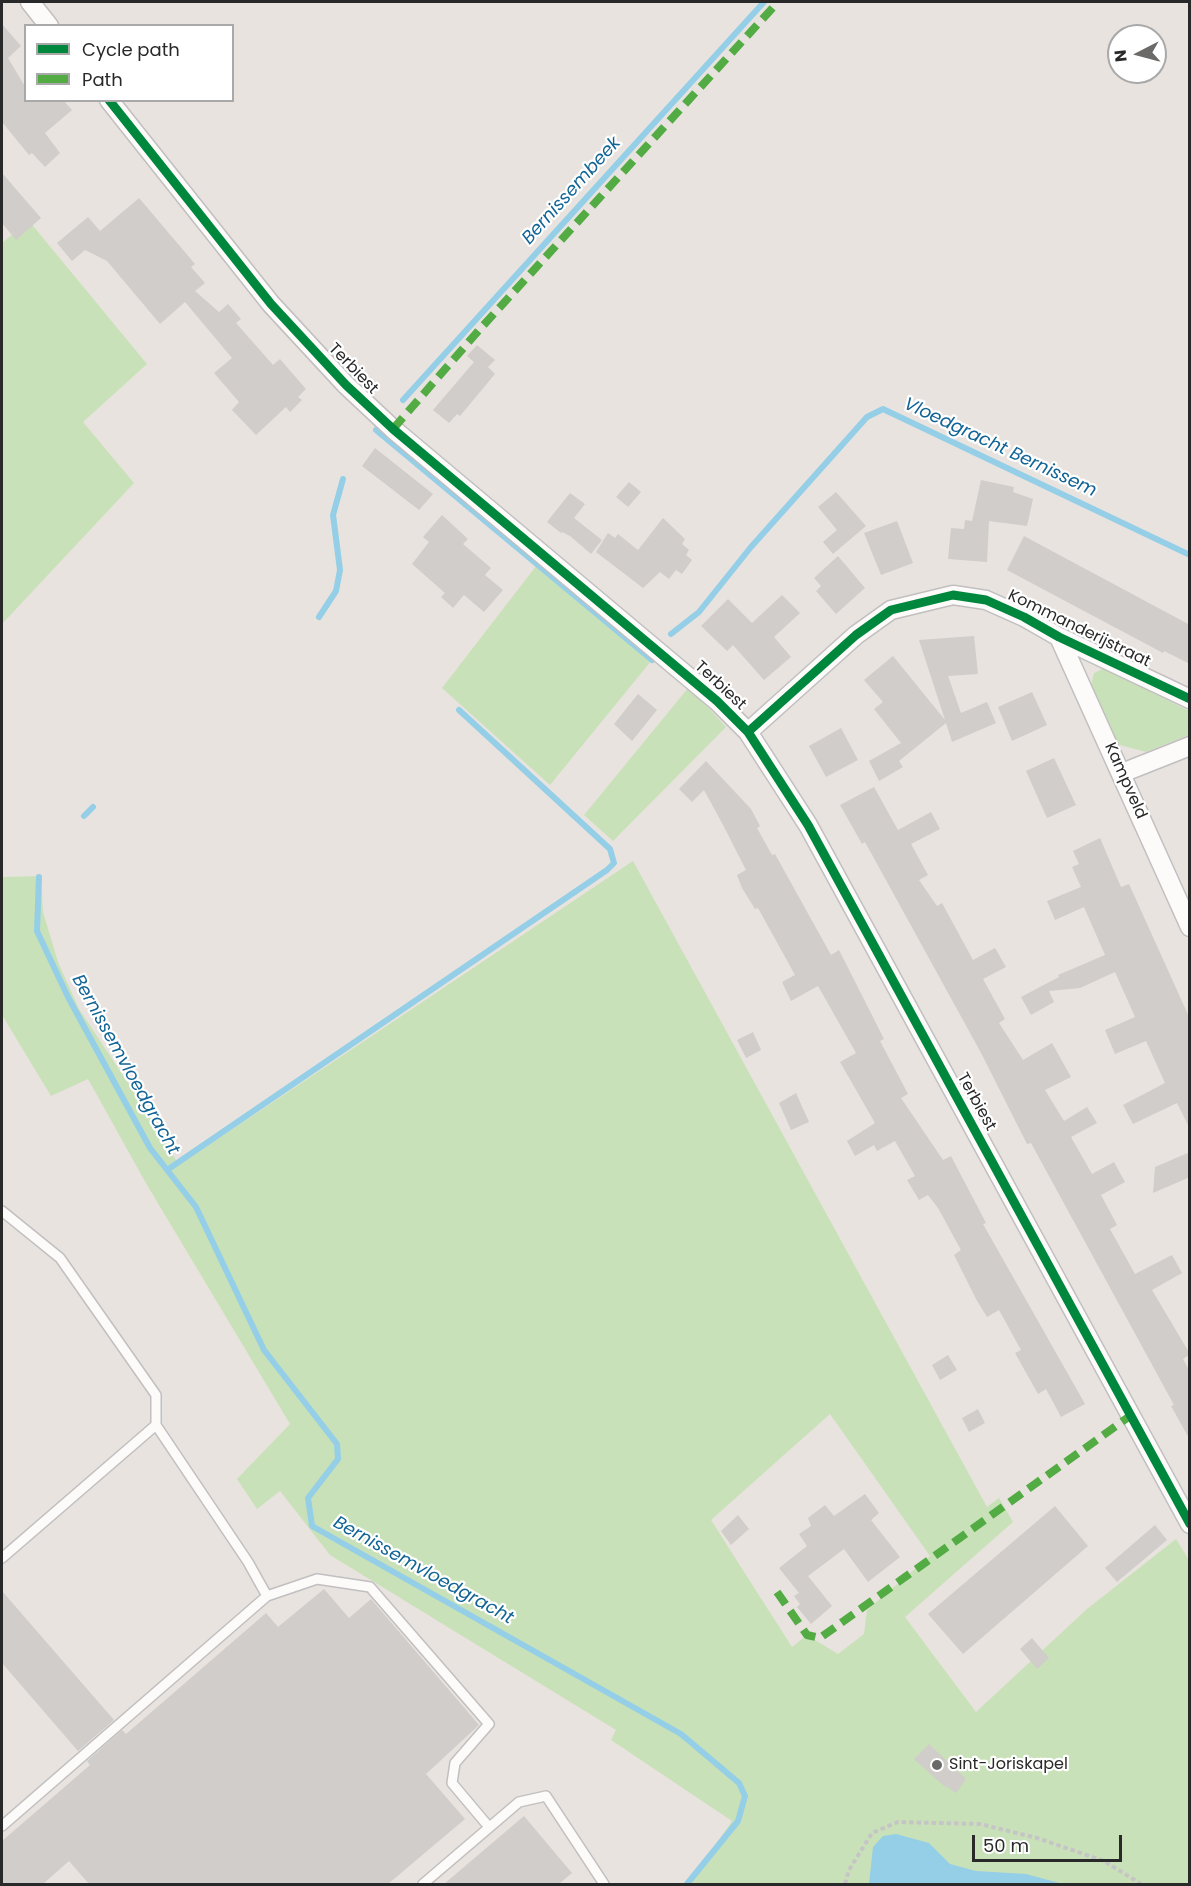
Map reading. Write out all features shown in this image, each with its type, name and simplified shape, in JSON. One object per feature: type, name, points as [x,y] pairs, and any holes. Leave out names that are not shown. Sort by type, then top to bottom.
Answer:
[{"type":"street","points":[[30,2],[47,24]]},
{"type":"street","name":"Terbiest","points":[[111,102],[271,304],[346,385],[393,429],[717,701],[748,732],[808,825],[1190,1524]]},
{"type":"street","name":"Kommanderijstraat","points":[[748,732],[856,635],[891,610],[952,595],[986,600],[1190,699]]},
{"type":"street","name":"Kampveld","points":[[1059,637],[1190,927]]},
{"type":"street","points":[[1122,773],[1190,746]]},
{"type":"lane","points":[[2,1210],[60,1258],[156,1395],[156,1425],[248,1562],[267,1596]]},
{"type":"lane","points":[[2,1558],[156,1425]]},
{"type":"lane","points":[[2,1826],[267,1596],[317,1579],[370,1587],[489,1724],[455,1763],[452,1783],[489,1827]]},
{"type":"lane","points":[[423,1884],[519,1802],[546,1796],[604,1884]]},
{"type":"path","points":[[845,1884],[849,1870],[872,1833],[898,1822],[980,1824],[1037,1838],[1104,1861],[1141,1884]]},
{"type":"green space","points":[[29,221],[147,364],[83,422],[134,483],[2,624],[2,243]]},
{"type":"green space","points":[[540,561],[656,655],[550,785],[442,688]]},
{"type":"green space","points":[[1105,668],[1189,711],[1189,735],[1146,752],[1120,745],[1116,741],[1091,685],[1094,673]]},
{"type":"green space","points":[[689,687],[726,727],[613,841],[584,815]]},
{"type":"green space","points":[[633,861],[987,1507],[999,1498],[1013,1522],[905,1617],[976,1712],[1087,1609],[1176,1539],[1189,1560],[1189,1884],[688,1884],[732,1821],[611,1740],[616,1730],[330,1555],[280,1491],[257,1509],[237,1479],[290,1424],[147,1185],[88,1079],[51,1096],[2,1015],[2,877],[41,876],[43,912],[58,962],[79,1009],[148,1113],[179,1165]],"holes":[[[830,1414],[930,1556],[867,1610],[864,1634],[838,1654],[807,1635],[792,1647],[711,1520]]]},
{"type":"water","points":[[896,1834],[929,1843],[950,1864],[976,1871],[1026,1874],[1063,1884],[869,1884],[873,1847],[883,1836]]},
{"type":"building","points":[[2,24],[21,46],[8,58],[24,85],[24,102],[65,102],[72,110],[45,133],[60,153],[45,167],[32,153],[29,155],[2,122]]},
{"type":"building","points":[[2,173],[41,218],[16,240],[2,223]]},
{"type":"building","points":[[139,198],[195,264],[191,267],[205,283],[195,291],[219,312],[228,304],[241,319],[236,323],[273,365],[280,359],[306,389],[298,397],[302,400],[290,412],[286,407],[256,435],[232,410],[239,402],[214,373],[232,358],[185,302],[160,324],[107,261],[85,250],[72,261],[57,243],[88,217],[100,231]]},
{"type":"building","points":[[477,345],[495,360],[488,367],[495,374],[460,416],[457,414],[449,423],[433,410],[474,362],[467,356]]},
{"type":"building","points":[[375,448],[433,494],[419,510],[362,466]]},
{"type":"building","points":[[981,480],[1014,487],[1013,492],[1033,499],[1027,526],[989,521],[987,562],[948,559],[951,528],[964,529],[965,520],[972,521]]},
{"type":"building","points":[[629,482],[641,492],[628,507],[616,497]]},
{"type":"building","points":[[836,492],[866,526],[833,554],[823,542],[837,530],[818,507]]},
{"type":"building","points":[[570,493],[585,504],[574,518],[602,540],[591,554],[570,536],[561,533],[547,522]]},
{"type":"building","points":[[442,515],[468,539],[463,544],[491,568],[485,575],[503,590],[484,612],[464,595],[453,608],[441,597],[445,593],[412,564],[429,542],[423,537]]},
{"type":"building","points":[[663,518],[685,539],[682,544],[689,550],[686,555],[692,560],[682,574],[676,570],[669,579],[660,572],[643,588],[596,552],[608,533],[615,538],[618,534],[638,550]]},
{"type":"building","points":[[897,521],[913,563],[881,575],[864,533]]},
{"type":"building","points":[[1024,536],[1190,625],[1190,664],[1164,651],[1163,653],[1007,570]]},
{"type":"building","points":[[838,556],[865,588],[836,614],[816,591],[821,586],[814,578]]},
{"type":"building","points":[[782,595],[800,613],[774,637],[791,657],[764,680],[733,645],[727,651],[701,626],[728,599],[752,623]]},
{"type":"building","points":[[974,636],[978,674],[948,676],[961,713],[987,702],[996,723],[952,742],[946,723],[899,761],[903,767],[879,781],[869,761],[901,743],[874,709],[883,702],[864,680],[893,656],[945,720],[919,640]]},
{"type":"building","points":[[1032,692],[1047,725],[1012,741],[998,707]]},
{"type":"building","points":[[638,694],[657,710],[632,741],[614,724]]},
{"type":"building","points":[[841,728],[858,760],[826,777],[809,746]]},
{"type":"building","points":[[1054,758],[1076,805],[1047,818],[1026,771]]},
{"type":"building","points":[[706,761],[751,809],[760,826],[757,828],[772,855],[775,854],[831,955],[839,950],[884,1039],[880,1041],[908,1094],[901,1098],[943,1160],[951,1156],[986,1223],[983,1224],[1085,1404],[1061,1417],[1046,1389],[1038,1394],[1015,1353],[1021,1350],[999,1310],[987,1317],[976,1299],[954,1255],[961,1250],[938,1208],[928,1195],[919,1200],[907,1180],[915,1176],[895,1141],[877,1151],[874,1145],[855,1156],[847,1141],[875,1123],[840,1062],[856,1053],[818,986],[791,1001],[782,982],[795,975],[758,908],[755,909],[742,888],[737,875],[746,870],[723,825],[704,790],[692,802],[679,789]]},
{"type":"building","points":[[874,787],[898,830],[931,812],[940,829],[911,844],[928,875],[919,880],[937,906],[942,903],[973,960],[995,948],[1006,967],[983,979],[1005,1019],[999,1023],[1023,1060],[1052,1043],[1071,1077],[1045,1090],[1064,1121],[1087,1107],[1097,1123],[1071,1137],[1092,1174],[1114,1162],[1125,1182],[1101,1195],[1117,1225],[1110,1229],[1135,1274],[1172,1255],[1182,1273],[1152,1290],[1190,1354],[1183,1359],[1190,1372],[1190,1440],[1171,1406],[1174,1405],[1031,1143],[1027,1144],[980,1051],[865,842],[862,844],[840,805]]},
{"type":"building","points":[[1100,838],[1121,887],[1129,884],[1190,1019],[1190,1129],[1177,1103],[1133,1124],[1123,1105],[1165,1083],[1146,1041],[1115,1054],[1105,1030],[1135,1017],[1115,972],[1080,988],[1049,991],[1054,1002],[1031,1015],[1021,997],[1059,977],[1058,975],[1105,955],[1084,907],[1055,920],[1047,901],[1081,887],[1072,867],[1079,864],[1073,851]]},
{"type":"building","points":[[753,1032],[761,1050],[746,1058],[737,1040]]},
{"type":"building","points":[[796,1093],[809,1122],[791,1130],[779,1103]]},
{"type":"building","points":[[1190,1152],[1190,1177],[1153,1193],[1155,1167]]},
{"type":"building","points":[[948,1355],[957,1370],[940,1380],[932,1365]]},
{"type":"building","points":[[978,1409],[985,1423],[969,1432],[962,1418]]},
{"type":"building","points":[[865,1494],[879,1513],[871,1520],[900,1557],[868,1582],[844,1549],[808,1576],[832,1606],[811,1624],[797,1607],[800,1604],[794,1596],[799,1593],[779,1568],[807,1546],[799,1534],[811,1526],[808,1518],[825,1505],[834,1516]]},
{"type":"building","points":[[1055,1506],[1088,1546],[963,1654],[928,1614]]},
{"type":"building","points":[[738,1515],[749,1529],[731,1545],[721,1531]]},
{"type":"building","points":[[1155,1525],[1167,1540],[1117,1582],[1105,1568]]},
{"type":"building","points":[[324,1589],[349,1618],[371,1599],[479,1725],[426,1774],[465,1819],[388,1884],[89,1884],[69,1861],[43,1884],[2,1884],[2,1841],[90,1765],[87,1761],[122,1730],[126,1734],[266,1613],[278,1627]]},
{"type":"building","points":[[2,1591],[114,1720],[78,1751],[2,1663]]},
{"type":"building","points":[[1032,1638],[1049,1658],[1037,1669],[1020,1649]]},
{"type":"building","name":"Sint-Joriskapel","points":[[929,1744],[966,1779],[956,1793],[945,1787],[914,1759]]},
{"type":"building","points":[[524,1816],[572,1873],[559,1884],[444,1884]]},
{"type":"waterway","name":"Bernissembeek","points":[[403,400],[764,2]]},
{"type":"waterway","name":"Vloedgracht Bernissem","points":[[671,634],[699,612],[751,547],[867,417],[883,409],[1190,555]]},
{"type":"waterway","name":"Vloedgracht Bernissem","points":[[376,430],[652,660]]},
{"type":"waterway","name":"Bernissemvloedgracht","points":[[319,617],[336,591],[340,570],[333,515],[343,479]]},
{"type":"waterway","points":[[167,1170],[607,870],[614,863],[610,849],[459,710]]},
{"type":"waterway","name":"Bernissemvloedgracht","points":[[84,816],[93,807]]},
{"type":"waterway","name":"Bernissemvloedgracht","points":[[39,877],[37,931],[68,997],[150,1148],[196,1207],[264,1350],[337,1444],[338,1459],[308,1498],[312,1526],[681,1734],[739,1783],[745,1796],[738,1821],[687,1884]]},
{"type":"marked path","points":[[393,429],[480,329],[778,2]]},
{"type":"marked path","points":[[777,1592],[807,1635],[820,1638],[1130,1416]]},
{"type":"cycle path","points":[[111,102],[271,304],[346,385],[393,429],[717,701],[748,732],[808,825],[1190,1524]]},
{"type":"cycle path","points":[[748,732],[856,635],[891,610],[953,595],[986,600],[1190,699]]},
{"type":"place","name":"Sint-Joriskapel","points":[[937,1765]]}]
